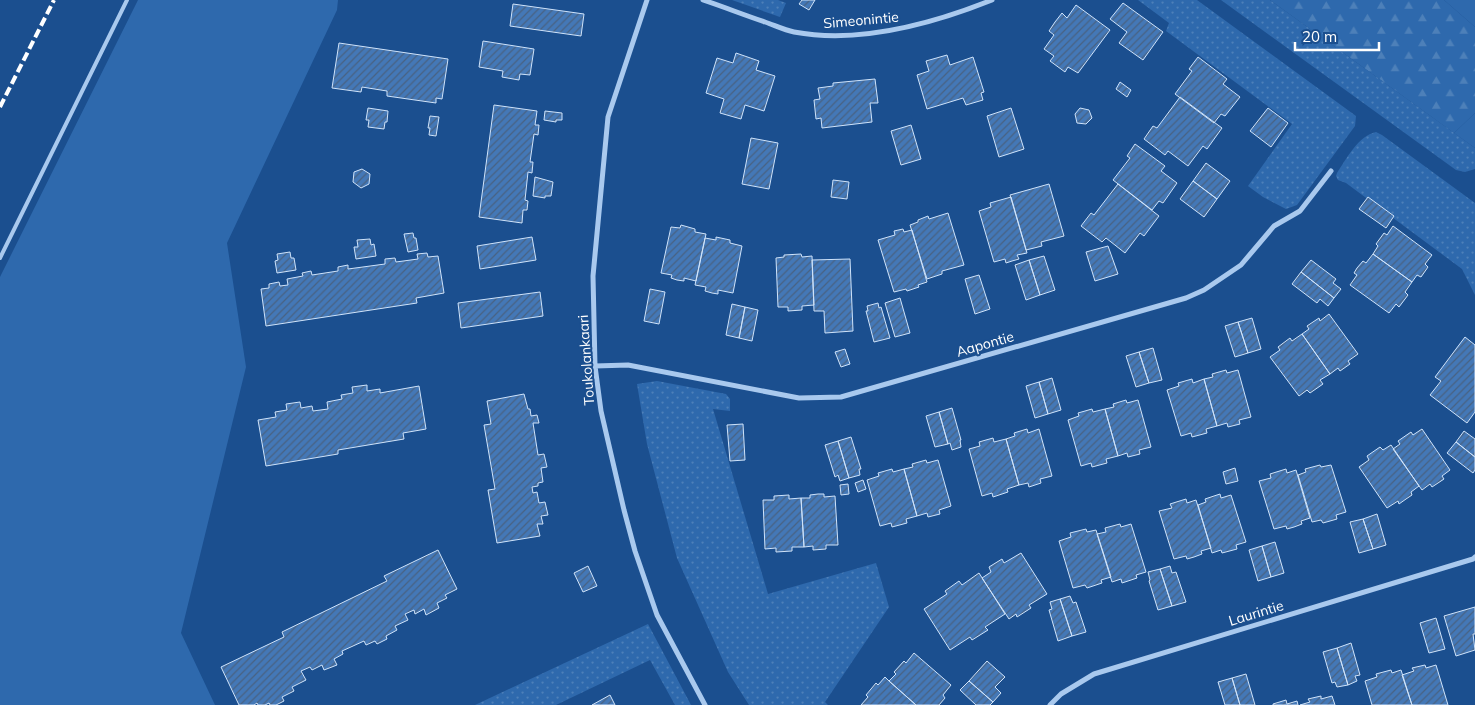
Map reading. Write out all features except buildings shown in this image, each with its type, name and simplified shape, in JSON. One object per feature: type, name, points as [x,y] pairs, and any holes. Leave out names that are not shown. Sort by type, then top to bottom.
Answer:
[{"type":"street","name":"Toukolankaari","points":[[647,0],[608,117],[592,276],[596,366],[601,411],[635,551],[657,615],[705,705]]},
{"type":"street","name":"Simeonintie","points":[[704,0],[792,32],[820,36],[875,33],[902,28],[970,9],[992,0]]},
{"type":"street","name":"Aapontie","points":[[596,366],[628,365],[799,398],[841,397],[1186,298],[1204,290],[1242,265],[1274,226],[1300,211],[1331,171]]},
{"type":"street","name":"Laurintie","points":[[1050,705],[1061,694],[1094,674],[1475,557]]},
{"type":"lane","points":[[0,258],[128,0]]},
{"type":"green space","points":[[138,0],[338,0],[337,10],[227,243],[246,367],[181,633],[215,705],[0,705],[0,277]]},
{"type":"green space","points":[[732,0],[778,0],[786,3],[780,17]]},
{"type":"green space","points":[[1138,0],[1197,0],[1356,116],[1355,126],[1297,205],[1286,209],[1263,197],[1248,186],[1292,124],[1166,31],[1169,23]]},
{"type":"green space","points":[[1221,0],[1270,0],[1475,148],[1475,169],[1465,172],[1456,170]]},
{"type":"green space","points":[[1270,0],[1444,0],[1475,27],[1475,113],[1454,133]]},
{"type":"green space","points":[[1444,0],[1475,0],[1475,27]]},
{"type":"green space","points":[[1475,113],[1475,148],[1454,133]]},
{"type":"green space","points":[[1376,132],[1475,203],[1475,295],[1462,269],[1346,183],[1338,180],[1337,173],[1354,148],[1364,138]]},
{"type":"green space","points":[[657,381],[726,394],[730,399],[730,411],[713,409],[768,594],[876,563],[889,607],[825,702],[828,705],[749,705],[728,672],[677,558],[647,444],[637,384]]},
{"type":"green space","points":[[648,624],[691,705],[675,705],[650,660],[556,705],[475,705]]},
{"type":"railway","points":[[0,107],[54,0]]}]
